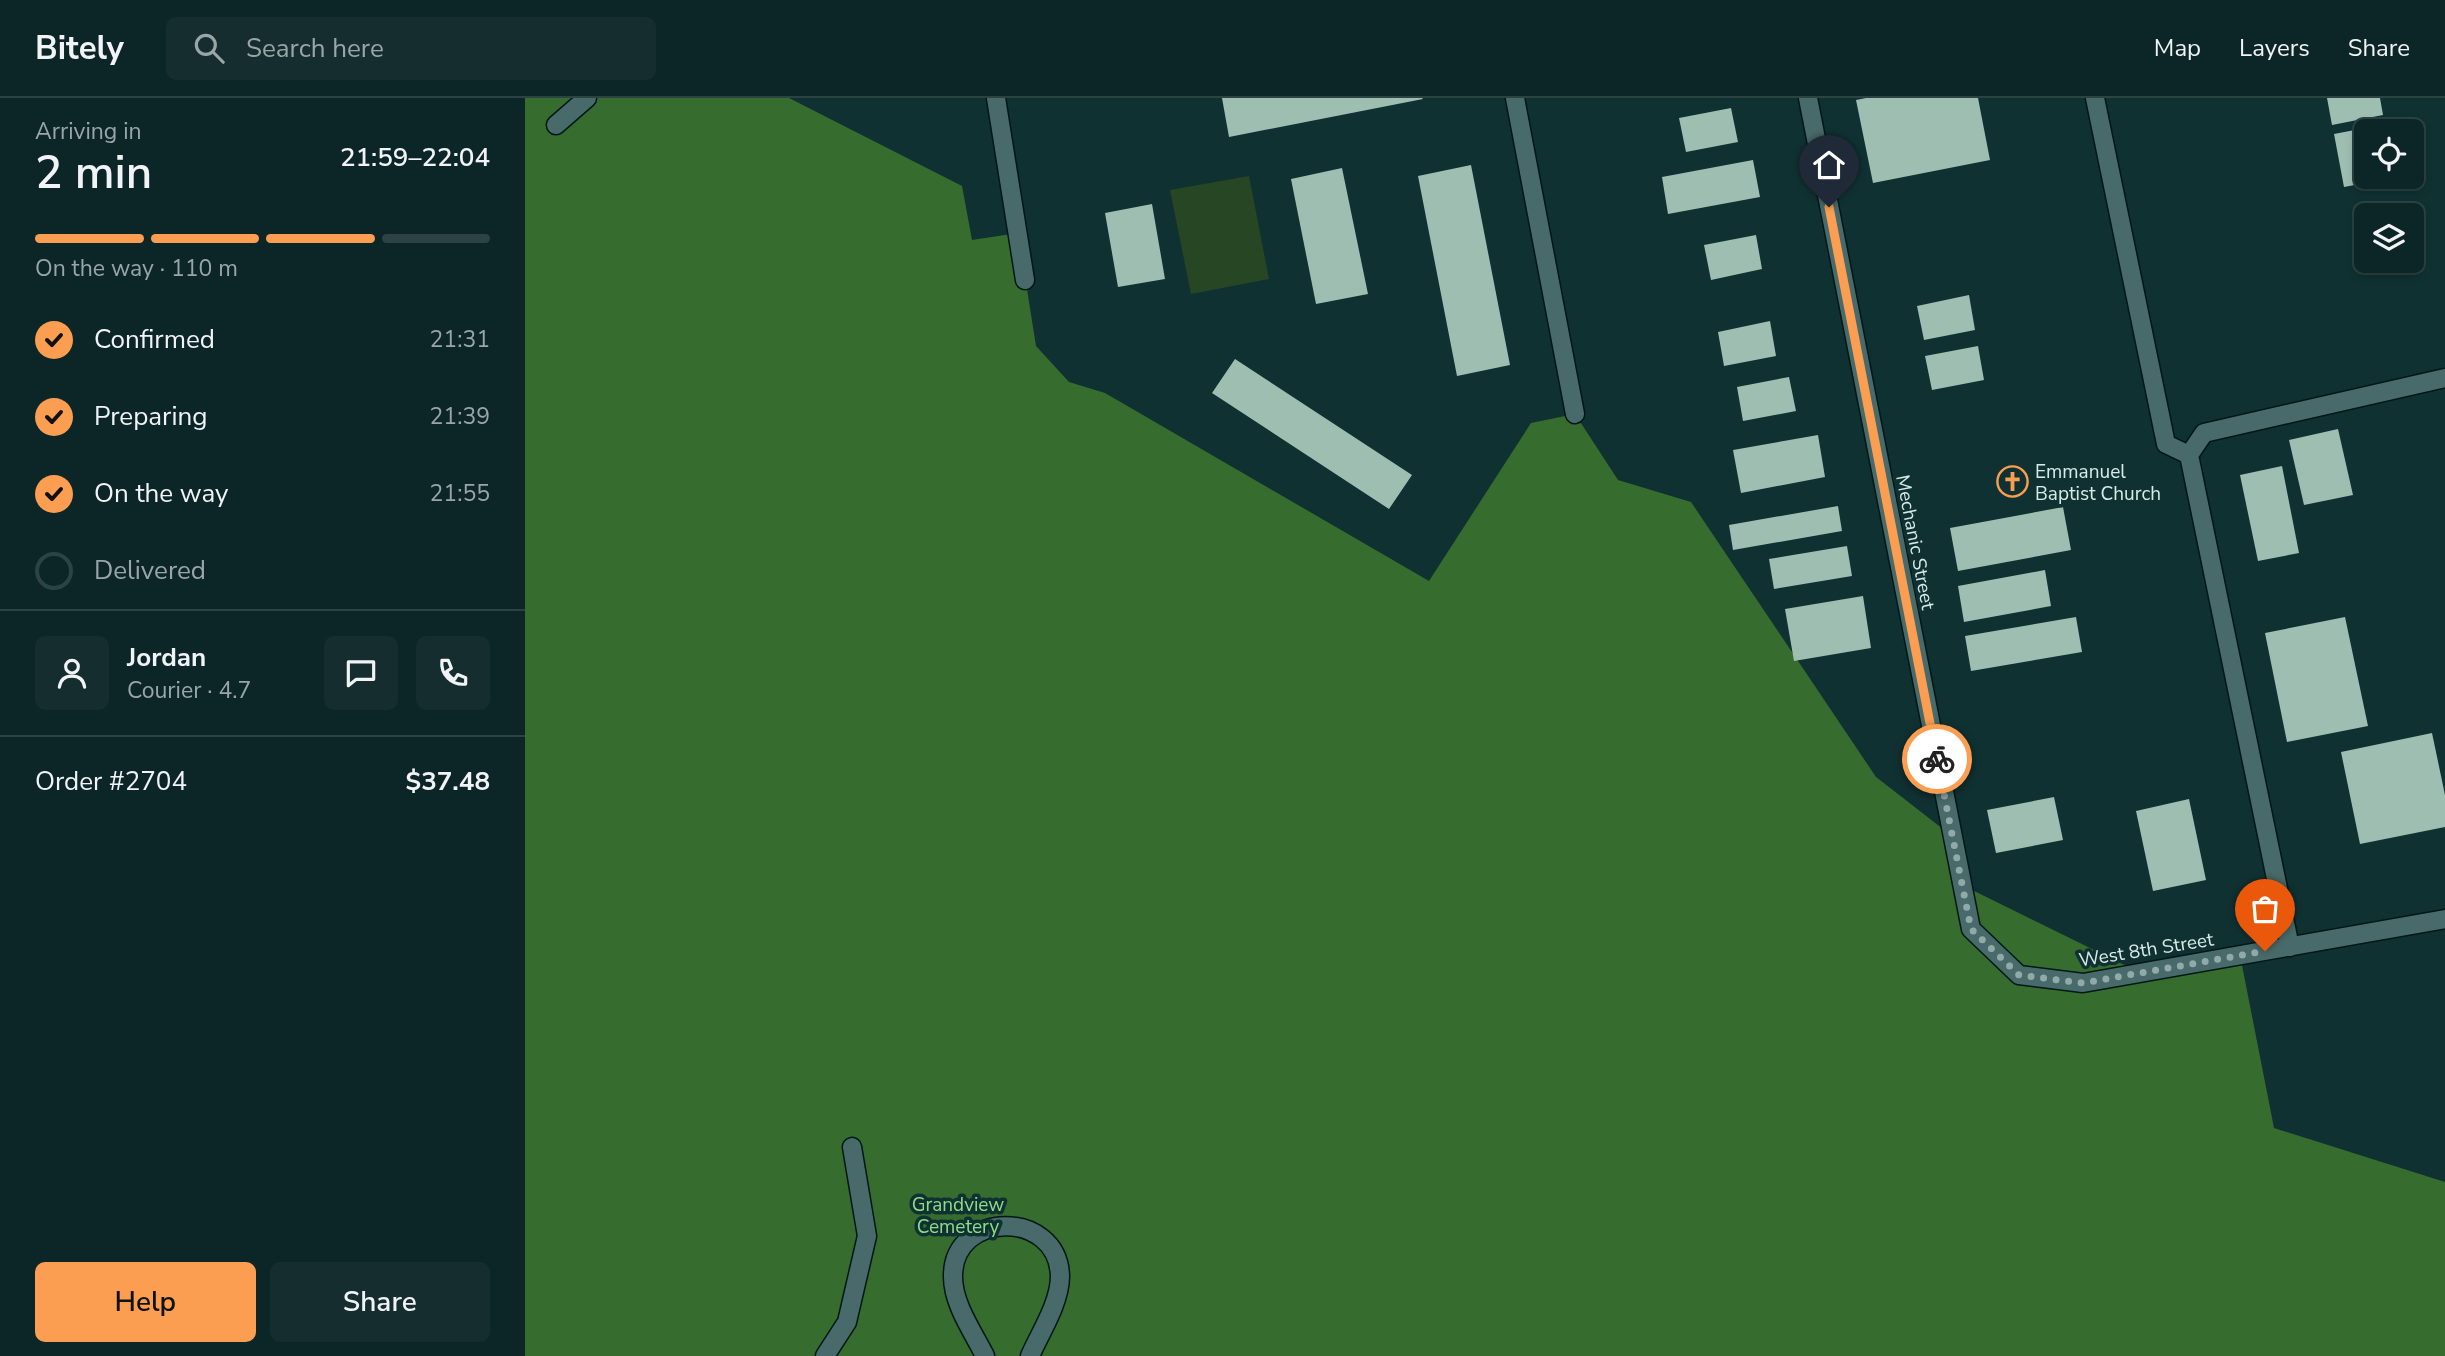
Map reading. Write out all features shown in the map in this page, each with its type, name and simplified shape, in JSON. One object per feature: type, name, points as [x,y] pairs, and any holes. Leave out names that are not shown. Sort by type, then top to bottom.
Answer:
[{"type":"street","points":[[555,125],[587,98]]},
{"type":"street","points":[[996,98],[1025,279]]},
{"type":"street","points":[[1515,98],[1575,414]]},
{"type":"street","name":"Mechanic Street","points":[[1808,98],[1971,929],[2019,975]]},
{"type":"street","points":[[2095,98],[2166,444],[2189,455]]},
{"type":"street","points":[[2290,947],[2189,455],[2204,433],[2445,378]]},
{"type":"street","name":"West 8th Street","points":[[2019,975],[2083,983],[2445,919]]},
{"type":"street","points":[[825,1356],[847,1322],[867,1236],[852,1147]]},
{"type":"street","points":[[985,1356],[957,1297],[953,1276],[957,1256],[969,1239],[986,1228],[1007,1224],[1027,1228],[1045,1240],[1056,1257],[1060,1278],[1056,1298],[1030,1356]]},
{"type":"green space","name":"Grandview Cemetery","points":[[525,98],[789,98],[962,186],[972,240],[1018,233],[1036,346],[1069,382],[1105,393],[1429,581],[1531,423],[1575,414],[1618,480],[1691,502],[1876,777],[1952,836],[1962,885],[2141,973],[2240,955],[2274,1128],[2445,1182],[2445,1356],[525,1356]]},
{"type":"green space","points":[[1249,176],[1269,279],[1191,294],[1170,190]]},
{"type":"building","points":[[1222,98],[1422,98],[1423,99],[1229,137]]},
{"type":"building","points":[[1978,98],[1990,160],[1873,183],[1856,100]]},
{"type":"building","points":[[2327,98],[2380,98],[2383,115],[2332,125]]},
{"type":"building","points":[[1731,108],[1738,142],[1686,152],[1679,118]]},
{"type":"building","points":[[2354,130],[2354,185],[2344,187],[2334,134]]},
{"type":"building","points":[[1753,160],[1760,197],[1668,214],[1662,177]]},
{"type":"building","points":[[1471,165],[1510,365],[1457,376],[1418,176]]},
{"type":"building","points":[[1342,168],[1368,294],[1316,304],[1291,179]]},
{"type":"building","points":[[1152,204],[1165,279],[1118,287],[1105,213]]},
{"type":"building","points":[[1756,235],[1762,269],[1711,280],[1704,245]]},
{"type":"building","points":[[1969,295],[1975,330],[1924,340],[1917,306]]},
{"type":"building","points":[[1770,321],[1776,356],[1724,366],[1718,332]]},
{"type":"building","points":[[1978,346],[1984,380],[1932,390],[1925,356]]},
{"type":"building","points":[[1235,359],[1412,475],[1389,509],[1212,393]]},
{"type":"building","points":[[1789,377],[1796,411],[1743,421],[1737,387]]},
{"type":"building","points":[[2338,429],[2353,495],[2304,505],[2289,440]]},
{"type":"building","points":[[1818,435],[1825,477],[1741,493],[1733,450]]},
{"type":"building","points":[[2282,466],[2299,553],[2258,561],[2240,475]]},
{"type":"building","points":[[1838,506],[1842,531],[1733,550],[1729,525]]},
{"type":"building","points":[[2063,507],[2071,550],[1958,571],[1950,528]]},
{"type":"building","points":[[1847,546],[1852,576],[1774,589],[1769,559]]},
{"type":"building","points":[[2045,570],[2051,606],[1964,622],[1958,586]]},
{"type":"building","points":[[1863,596],[1871,648],[1794,661],[1785,609]]},
{"type":"building","points":[[2076,617],[2082,652],[1971,671],[1965,636]]},
{"type":"building","points":[[2345,617],[2368,726],[2287,742],[2265,633]]},
{"type":"building","points":[[2432,733],[2445,795],[2445,827],[2360,844],[2341,752]]},
{"type":"building","points":[[2054,797],[2063,840],[1996,853],[1987,810]]},
{"type":"building","points":[[2189,799],[2206,880],[2153,891],[2136,811]]},
{"type":"way so far","points":[[1937,759],[1971,929],[2019,975],[2083,983],[2265,951]]},
{"type":"place","name":"Emmanuel Baptist Church","points":[[2012,482]]},
{"type":"route","points":[[1829,207],[1937,759]]}]
